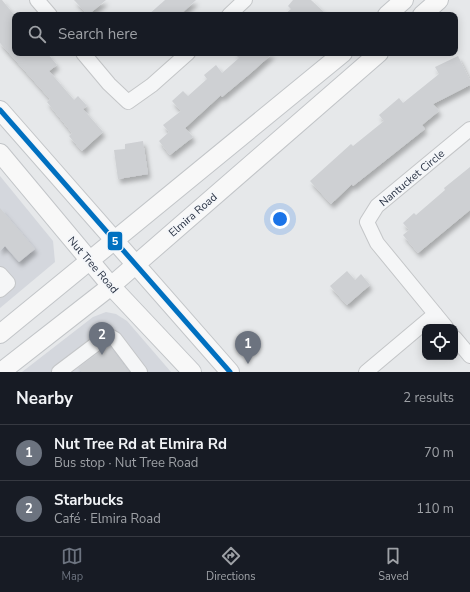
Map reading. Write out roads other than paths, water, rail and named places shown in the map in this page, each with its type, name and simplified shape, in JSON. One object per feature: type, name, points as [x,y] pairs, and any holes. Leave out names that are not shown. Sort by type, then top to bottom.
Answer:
[{"type":"main road","points":[[390,12],[404,0]]},
{"type":"main road","points":[[425,12],[439,0]]},
{"type":"main road","points":[[0,334],[91,262],[339,56]]},
{"type":"main road","name":"Elmira Road","points":[[1,372],[111,286],[376,56]]},
{"type":"main road","points":[[0,110],[114,242],[230,372]]},
{"type":"main road","name":"Nut Tree Road","points":[[0,153],[111,286],[192,372]]},
{"type":"street","points":[[37,0],[47,12]]},
{"type":"street","points":[[233,12],[245,0]]},
{"type":"street","points":[[86,56],[109,84],[128,102],[152,85],[185,56]]},
{"type":"street","name":"Nantucket Circle","points":[[443,324],[377,243],[367,222],[377,206],[470,129]]},
{"type":"street","points":[[0,274],[8,283],[0,290]]},
{"type":"street","points":[[366,372],[435,314]]},
{"type":"street","points":[[59,372],[108,334],[115,339],[140,372]]},
{"type":"street","points":[[458,342],[470,356]]},
{"type":"place","name":"Starbucks","points":[[102,355]]},
{"type":"place","name":"Nut Tree Rd at Elmira Rd","points":[[248,364]]}]
